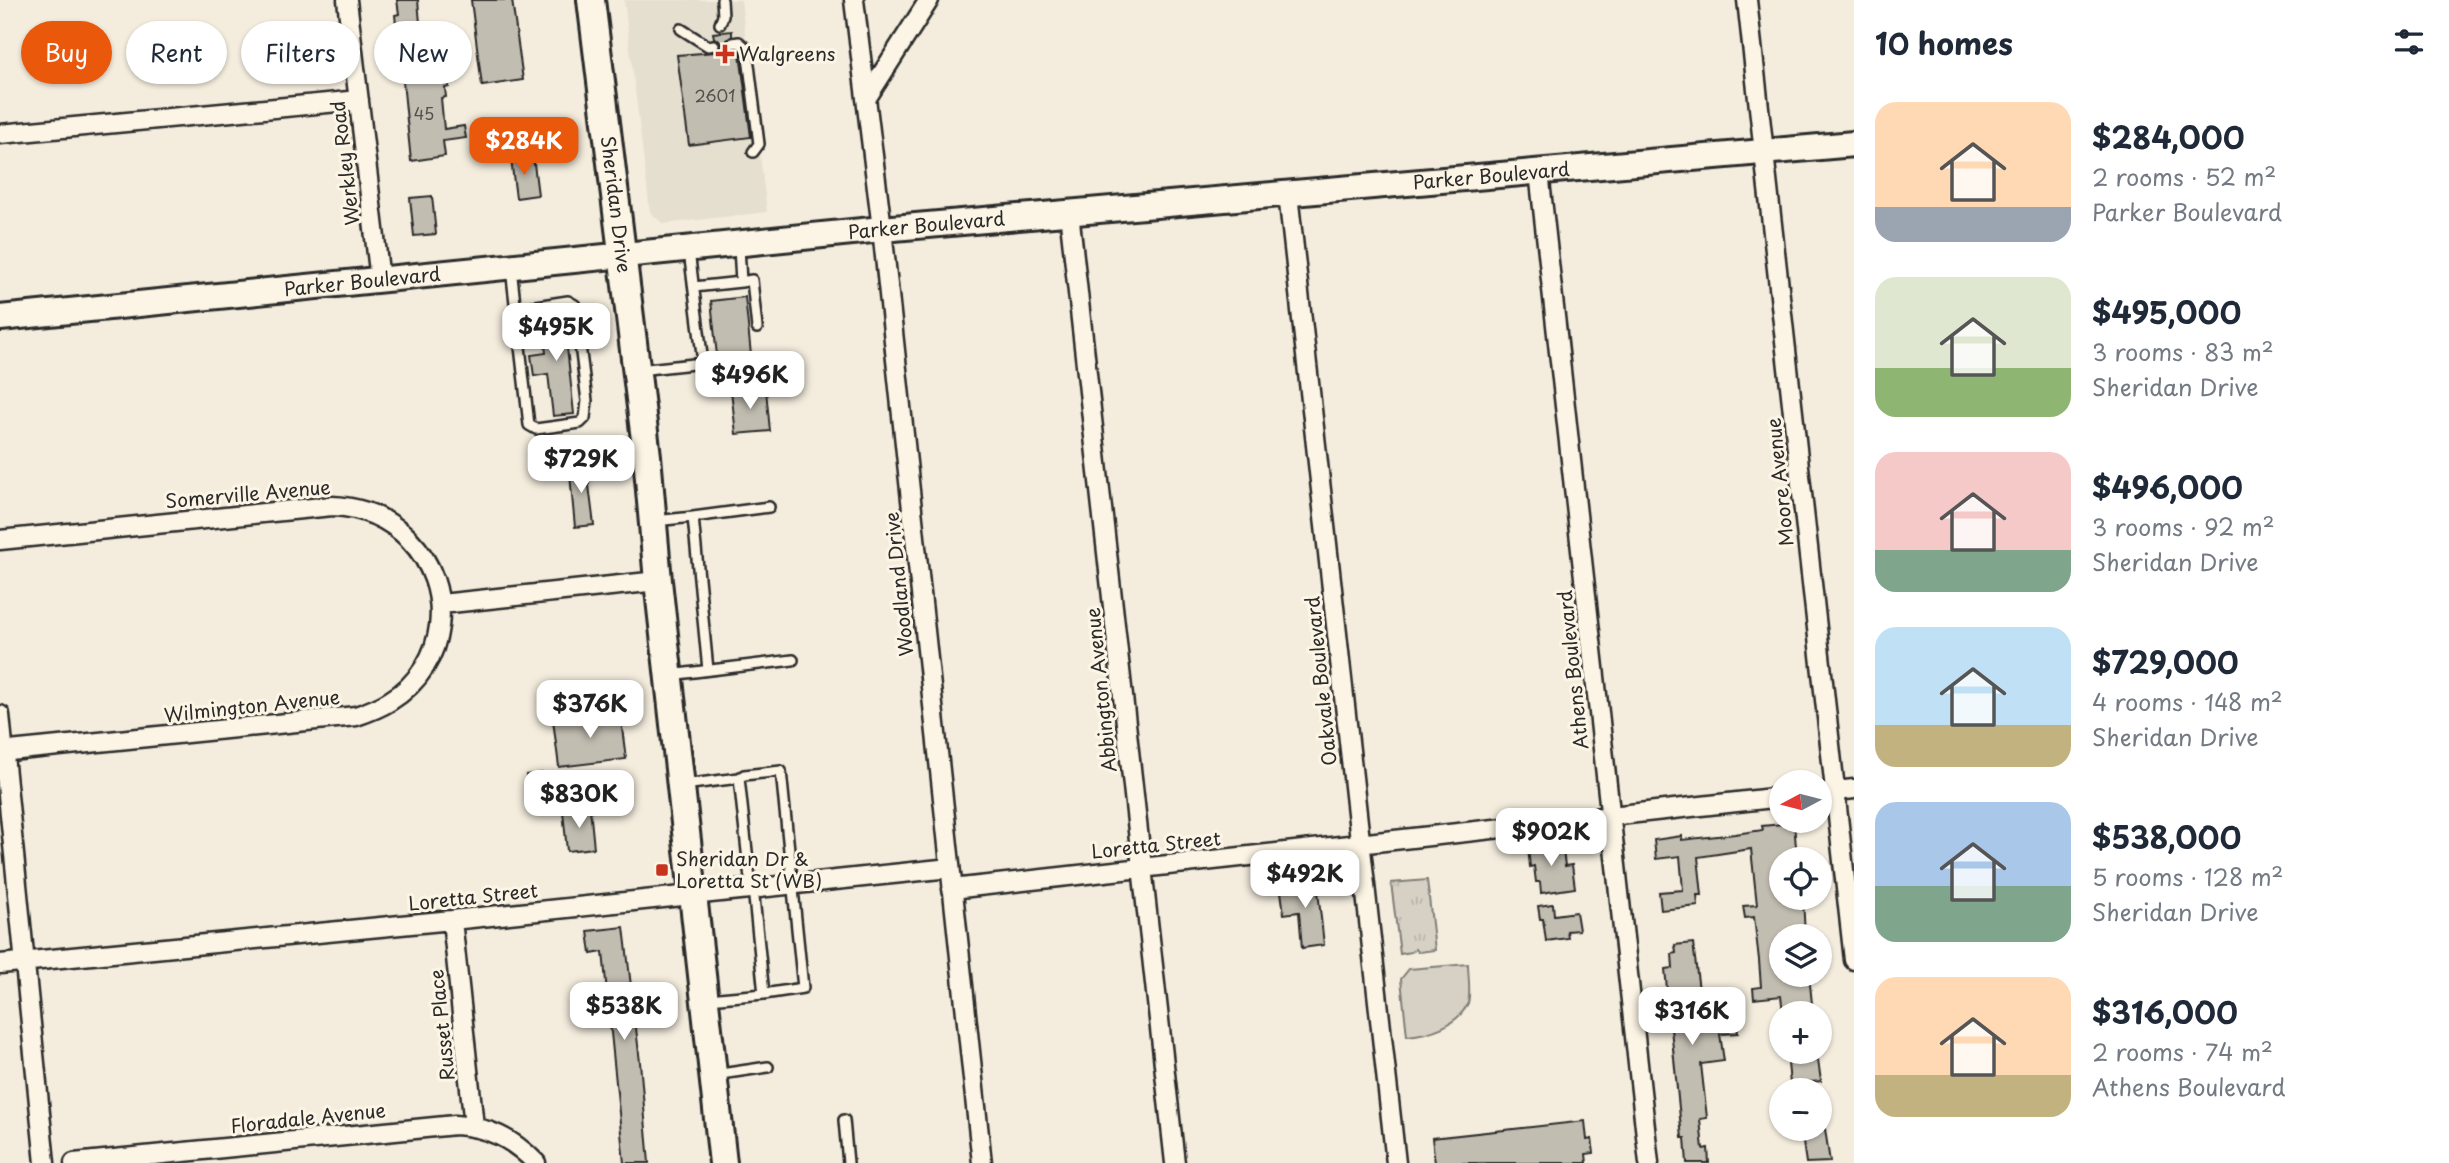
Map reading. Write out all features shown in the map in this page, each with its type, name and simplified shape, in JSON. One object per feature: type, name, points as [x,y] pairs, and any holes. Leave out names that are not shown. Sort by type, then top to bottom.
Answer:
[{"type":"main road","name":"Sheridan Drive","points":[[592,0],[636,370],[723,1163]]},
{"type":"street","name":"Werkley Road","points":[[347,0],[380,280]]},
{"type":"street","name":"Woodland Drive","points":[[854,0],[882,229],[982,1163]]},
{"type":"street","points":[[866,99],[929,0]]},
{"type":"street","name":"Moore Avenue","points":[[1747,0],[1765,152],[1826,770]]},
{"type":"street","points":[[0,134],[359,100]]},
{"type":"street","name":"Parker Boulevard","points":[[0,318],[882,229],[1854,144]]},
{"type":"street","name":"Athens Boulevard","points":[[1539,172],[1649,1163]]},
{"type":"street","name":"Oakvale Boulevard","points":[[1288,194],[1396,1163]]},
{"type":"street","name":"Abbington Avenue","points":[[1069,212],[1174,1163]]},
{"type":"street","name":"Somerville Avenue","points":[[0,540],[350,506],[384,519],[416,546],[437,583],[441,604]]},
{"type":"street","points":[[441,604],[658,581]]},
{"type":"street","name":"Wilmington Avenue","points":[[2,752],[356,716],[376,709],[406,689],[420,673],[438,632],[441,604]]},
{"type":"street","points":[[0,715],[45,1163]]},
{"type":"street","points":[[1832,792],[1854,789]]},
{"type":"street","name":"Loretta Street","points":[[952,889],[1769,798]]},
{"type":"street","name":"Moore Avenue","points":[[1832,818],[1854,960]]},
{"type":"street","name":"Loretta Street","points":[[0,964],[950,868]]},
{"type":"street","name":"Russet Place","points":[[452,920],[474,1126]]},
{"type":"street","name":"Floradale Avenue","points":[[74,1163],[454,1125],[474,1126],[505,1137],[536,1163]]},
{"type":"lane","points":[[720,24],[723,16],[722,0]]},
{"type":"lane","points":[[681,29],[708,46],[714,45]]},
{"type":"lane","points":[[733,43],[739,42],[747,49],[759,144],[753,152]]},
{"type":"lane","points":[[738,243],[741,282]]},
{"type":"lane","points":[[689,248],[703,363],[713,380],[724,384],[751,381]]},
{"type":"lane","points":[[511,266],[529,425],[536,429],[580,423],[585,418],[587,401],[575,305],[568,301],[516,309]]},
{"type":"lane","points":[[694,287],[752,280],[757,328]]},
{"type":"lane","points":[[636,370],[703,363]]},
{"type":"lane","points":[[653,522],[769,508]]},
{"type":"lane","points":[[693,517],[708,670]]},
{"type":"lane","points":[[668,676],[793,660]]},
{"type":"lane","points":[[681,786],[781,771],[803,988],[705,999]]},
{"type":"lane","points":[[738,778],[764,993]]},
{"type":"lane","points":[[713,1075],[768,1067]]},
{"type":"lane","points":[[844,1120],[848,1163]]},
{"type":"path","points":[[571,712],[639,704]]},
{"type":"shaded area","points":[[624,0],[741,0],[767,212],[663,224],[650,212]]},
{"type":"green space","points":[[1427,880],[1435,950],[1419,952],[1415,949],[1400,954],[1391,883]]},
{"type":"green space","points":[[1468,964],[1469,999],[1463,1011],[1442,1027],[1407,1036],[1401,979],[1409,969]]},
{"type":"building","points":[[397,0],[418,0],[420,21],[396,21],[395,15],[399,14]]},
{"type":"building","points":[[471,0],[512,0],[523,80],[482,86]]},
{"type":"building","name":"Walgreens","points":[[732,31],[726,45],[740,53],[751,137],[689,145],[677,55],[716,52],[721,45],[713,33]]},
{"type":"building","points":[[403,84],[449,84],[449,87],[445,88],[446,97],[441,98],[444,129],[464,126],[466,138],[443,141],[445,156],[411,161]]},
{"type":"building","points":[[533,156],[538,195],[516,198],[511,159]]},
{"type":"building","points":[[432,196],[436,234],[414,236],[410,198]]},
{"type":"building","points":[[745,297],[753,374],[724,376],[719,374],[711,301]]},
{"type":"building","points":[[563,310],[574,414],[553,416],[548,374],[534,376],[531,355],[546,353],[541,312]]},
{"type":"building","points":[[755,387],[755,391],[766,390],[770,431],[736,434],[731,390]]},
{"type":"building","points":[[586,462],[594,525],[575,527],[569,464]]},
{"type":"building","points":[[620,712],[626,759],[559,767],[553,720]]},
{"type":"building","points":[[544,773],[545,788],[528,790],[526,775]]},
{"type":"building","points":[[590,808],[594,848],[567,851],[563,811]]},
{"type":"building","points":[[1769,825],[1769,833],[1795,833],[1796,847],[1769,847],[1769,910],[1804,910],[1804,924],[1769,924],[1769,987],[1810,987],[1812,1001],[1782,1001],[1781,996],[1754,999],[1753,988],[1761,987],[1754,917],[1745,918],[1743,906],[1757,905],[1751,849],[1698,857],[1702,895],[1697,895],[1698,906],[1661,910],[1659,892],[1683,890],[1680,856],[1656,859],[1654,840],[1735,834],[1763,830],[1762,826]]},
{"type":"building","points":[[1562,843],[1565,866],[1572,865],[1575,888],[1541,893],[1534,866],[1530,867],[1528,848]]},
{"type":"building","points":[[1308,880],[1309,883],[1317,882],[1324,945],[1302,948],[1299,912],[1284,914],[1280,884]]},
{"type":"building","points":[[1553,904],[1554,915],[1576,912],[1579,930],[1567,931],[1568,938],[1546,941],[1538,906]]},
{"type":"building","points":[[624,927],[649,1163],[624,1163],[603,952],[591,954],[588,931]]},
{"type":"building","points":[[1693,943],[1703,1021],[1736,1018],[1738,1033],[1720,1034],[1724,1061],[1701,1064],[1707,1118],[1700,1119],[1703,1149],[1708,1148],[1709,1163],[1687,1163],[1685,1138],[1682,1138],[1665,969],[1673,968],[1672,954],[1676,953],[1675,945]]},
{"type":"building","points":[[1788,1064],[1819,1064],[1821,1078],[1789,1078]]},
{"type":"building","points":[[1585,1121],[1587,1140],[1592,1139],[1594,1153],[1586,1154],[1587,1163],[1435,1163],[1432,1138]]},
{"type":"building","points":[[1803,1141],[1827,1141],[1830,1162],[1806,1163]]},
{"type":"place","name":"Walgreens","points":[[725,54]]},
{"type":"place","name":"Sheridan Dr & Loretta St (WB)","points":[[662,870]]}]
